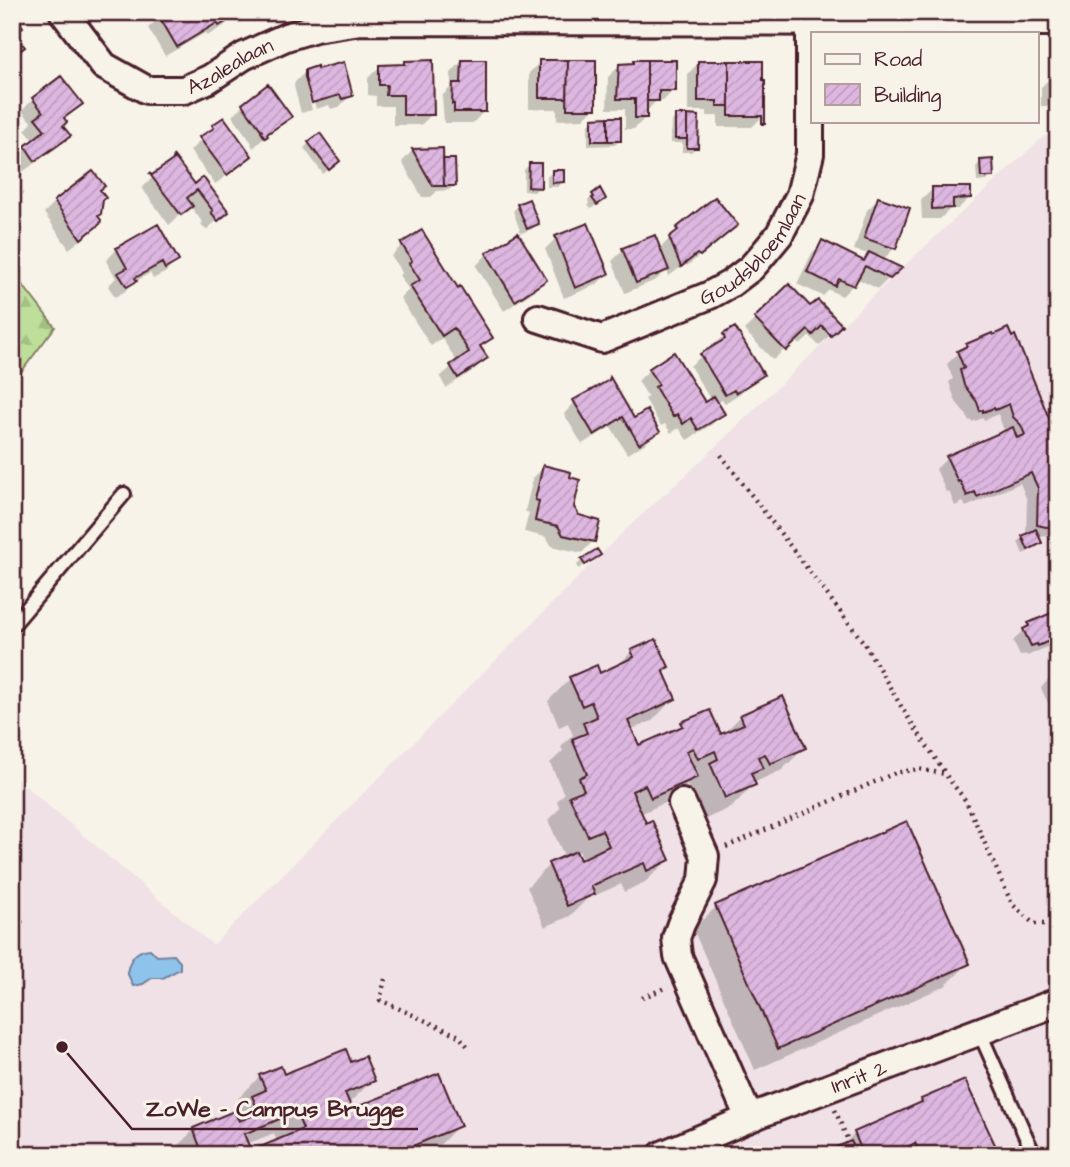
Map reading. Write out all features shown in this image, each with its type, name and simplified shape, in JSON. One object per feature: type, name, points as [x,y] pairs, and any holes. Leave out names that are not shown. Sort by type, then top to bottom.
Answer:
[{"type":"street","name":"Azalealaan","points":[[63,12],[104,66],[146,90],[184,90],[209,79],[244,56],[286,37],[315,28],[361,20],[1058,22]]},
{"type":"street","name":"Goudsbloemlaan","points":[[538,318],[602,339],[710,295],[751,268],[779,235],[800,195],[810,154],[810,22]]},
{"type":"street","points":[[682,803],[705,856],[703,880],[676,938],[678,956],[750,1118]]},
{"type":"street","name":"Inrit 2","points":[[662,1155],[694,1148],[750,1118],[1058,1002]]},
{"type":"lane","points":[[12,626],[124,494]]},
{"type":"lane","points":[[979,1031],[1034,1155]]},
{"type":"path","points":[[721,455],[864,643],[905,713],[966,801],[1012,904],[1034,924],[1058,923]]},
{"type":"path","points":[[705,856],[895,773],[918,769],[945,774]]},
{"type":"path","points":[[12,933],[21,922],[18,900]]},
{"type":"path","points":[[385,979],[380,1000],[459,1036],[470,1049]]},
{"type":"shaded area","points":[[1044,136],[1058,136],[1058,1155],[12,1155],[12,775],[213,945],[625,530]]},
{"type":"green space","points":[[12,271],[55,327],[12,384]]},
{"type":"water","points":[[150,949],[157,956],[174,955],[180,962],[180,969],[163,978],[152,978],[133,986],[127,972],[130,963],[137,953]]},
{"type":"building","points":[[12,12],[23,27],[12,35]]},
{"type":"building","points":[[165,12],[236,12],[237,15],[219,26],[217,23],[177,47],[159,16]]},
{"type":"building","points":[[12,36],[25,47],[12,57]]},
{"type":"building","points":[[433,60],[434,115],[403,115],[403,95],[386,95],[387,85],[379,85],[379,65]]},
{"type":"building","points":[[462,60],[486,60],[486,112],[454,112],[453,83],[461,83]]},
{"type":"building","points":[[539,60],[568,60],[567,98],[539,98]]},
{"type":"building","points":[[568,60],[596,60],[596,109],[567,109]]},
{"type":"building","points":[[634,60],[647,60],[647,118],[635,118],[635,99],[617,99],[619,64],[634,63]]},
{"type":"building","points":[[647,60],[676,60],[676,91],[659,91],[659,101],[647,101]]},
{"type":"building","points":[[698,61],[729,61],[729,106],[717,106],[717,101],[698,101]]},
{"type":"building","points":[[729,61],[763,61],[765,124],[762,124],[762,116],[729,116]]},
{"type":"building","points":[[344,62],[353,96],[342,99],[340,95],[312,103],[305,70]]},
{"type":"building","points":[[1052,74],[1058,74],[1058,95],[1052,95]]},
{"type":"building","points":[[61,76],[83,104],[64,118],[67,122],[63,126],[71,136],[35,161],[25,146],[45,130],[35,118],[43,112],[32,98]]},
{"type":"building","points":[[268,84],[292,117],[265,138],[242,104]]},
{"type":"building","points":[[675,115],[687,115],[687,139],[675,139]]},
{"type":"building","points":[[687,115],[699,116],[698,148],[687,148]]},
{"type":"building","points":[[224,117],[252,156],[227,175],[199,137],[214,128],[212,125]]},
{"type":"building","points":[[608,117],[621,117],[621,141],[608,141]]},
{"type":"building","points":[[608,117],[608,141],[592,141],[592,118]]},
{"type":"building","points":[[320,133],[340,161],[329,170],[308,142]]},
{"type":"building","points":[[443,148],[444,186],[433,186],[412,149]]},
{"type":"building","points":[[173,155],[195,184],[203,177],[229,212],[218,221],[197,190],[187,198],[193,206],[181,215],[149,173],[152,175],[174,159]]},
{"type":"building","points":[[443,159],[455,159],[456,186],[444,186]]},
{"type":"building","points":[[993,159],[994,177],[981,177],[980,160]]},
{"type":"building","points":[[529,163],[541,163],[541,188],[528,187]]},
{"type":"building","points":[[552,170],[564,170],[564,182],[552,183]]},
{"type":"building","points":[[93,171],[105,186],[100,190],[106,198],[98,216],[100,224],[81,239],[54,201]]},
{"type":"building","points":[[932,187],[971,187],[971,198],[953,199],[953,208],[932,209]]},
{"type":"building","points":[[600,188],[606,199],[597,205],[592,194]]},
{"type":"building","points":[[715,197],[738,225],[700,256],[697,254],[681,267],[669,237],[678,230],[676,228]]},
{"type":"building","points":[[878,197],[910,208],[896,249],[864,238]]},
{"type":"building","points":[[529,199],[539,224],[527,229],[517,204]]},
{"type":"building","points":[[588,223],[609,274],[575,288],[555,236]]},
{"type":"building","points":[[158,224],[179,261],[165,269],[162,263],[135,278],[137,281],[127,287],[118,273],[127,268],[116,248]]},
{"type":"building","points":[[422,230],[493,338],[480,346],[488,358],[458,378],[450,365],[469,352],[454,328],[442,336],[410,286],[420,280],[401,243]]},
{"type":"building","points":[[518,233],[547,280],[515,301],[486,253]]},
{"type":"building","points":[[655,235],[669,270],[636,283],[622,248]]},
{"type":"building","points":[[822,240],[864,261],[869,252],[902,268],[890,279],[865,266],[854,286],[839,279],[835,286],[807,272]]},
{"type":"building","points":[[789,284],[810,306],[818,300],[842,325],[831,336],[822,326],[813,335],[808,330],[786,351],[754,318]]},
{"type":"building","points":[[735,327],[764,375],[736,393],[734,390],[725,395],[700,354],[725,339],[723,334]]},
{"type":"building","points":[[1008,328],[1012,337],[1015,335],[1058,440],[1058,526],[1037,525],[1038,488],[1031,473],[977,497],[975,492],[967,496],[946,456],[1013,427],[1017,438],[1025,435],[1021,425],[1013,417],[1009,404],[995,410],[980,411],[977,402],[964,385],[960,370],[964,368],[957,351],[967,346],[966,344]]},
{"type":"building","points":[[674,352],[705,402],[714,396],[725,414],[698,430],[691,418],[683,424],[677,414],[673,417],[655,387],[659,385],[648,369]]},
{"type":"building","points":[[610,377],[634,418],[647,410],[660,432],[639,444],[623,417],[594,435],[573,400]]},
{"type":"building","points":[[543,465],[571,472],[570,477],[580,480],[574,507],[579,515],[600,521],[595,542],[563,535],[558,526],[535,521],[539,501],[535,500]]},
{"type":"building","points":[[1036,529],[1042,543],[1028,550],[1022,536]]},
{"type":"building","points":[[597,549],[601,555],[585,565],[581,559]]},
{"type":"building","points":[[1058,610],[1058,637],[1038,646],[1031,646],[1023,629],[1029,626],[1028,623]]},
{"type":"building","points":[[656,639],[669,667],[663,670],[676,699],[628,721],[639,745],[683,726],[681,722],[710,710],[721,734],[744,724],[740,715],[783,696],[806,748],[770,764],[765,754],[758,757],[763,768],[751,773],[756,785],[725,798],[710,763],[718,759],[715,751],[698,759],[693,748],[686,751],[698,777],[651,798],[645,785],[632,791],[646,823],[652,820],[670,860],[647,871],[644,863],[591,886],[595,894],[567,906],[548,863],[576,851],[580,860],[609,846],[602,830],[588,836],[569,796],[584,790],[579,778],[587,774],[572,739],[587,733],[583,723],[597,717],[591,702],[582,706],[569,677],[597,665],[600,673],[634,657],[631,650]]},
{"type":"building","points":[[907,821],[970,964],[778,1049],[715,905]]},
{"type":"building","points":[[346,1049],[351,1062],[365,1056],[375,1081],[345,1093],[352,1109],[439,1073],[461,1126],[391,1155],[203,1155],[193,1128],[234,1111],[239,1121],[259,1113],[252,1096],[266,1090],[259,1075],[281,1066],[284,1074]],"holes":[[[296,1112],[303,1129],[251,1151],[244,1134]]]},
{"type":"building","points":[[965,1080],[997,1149],[984,1155],[965,1155],[962,1148],[946,1155],[921,1155],[915,1143],[891,1155],[831,1155],[829,1150],[851,1141],[856,1151],[861,1149],[854,1132]]},
{"type":"place","name":"ZoWe - Campus Brugge","points":[[62,1047]]}]
